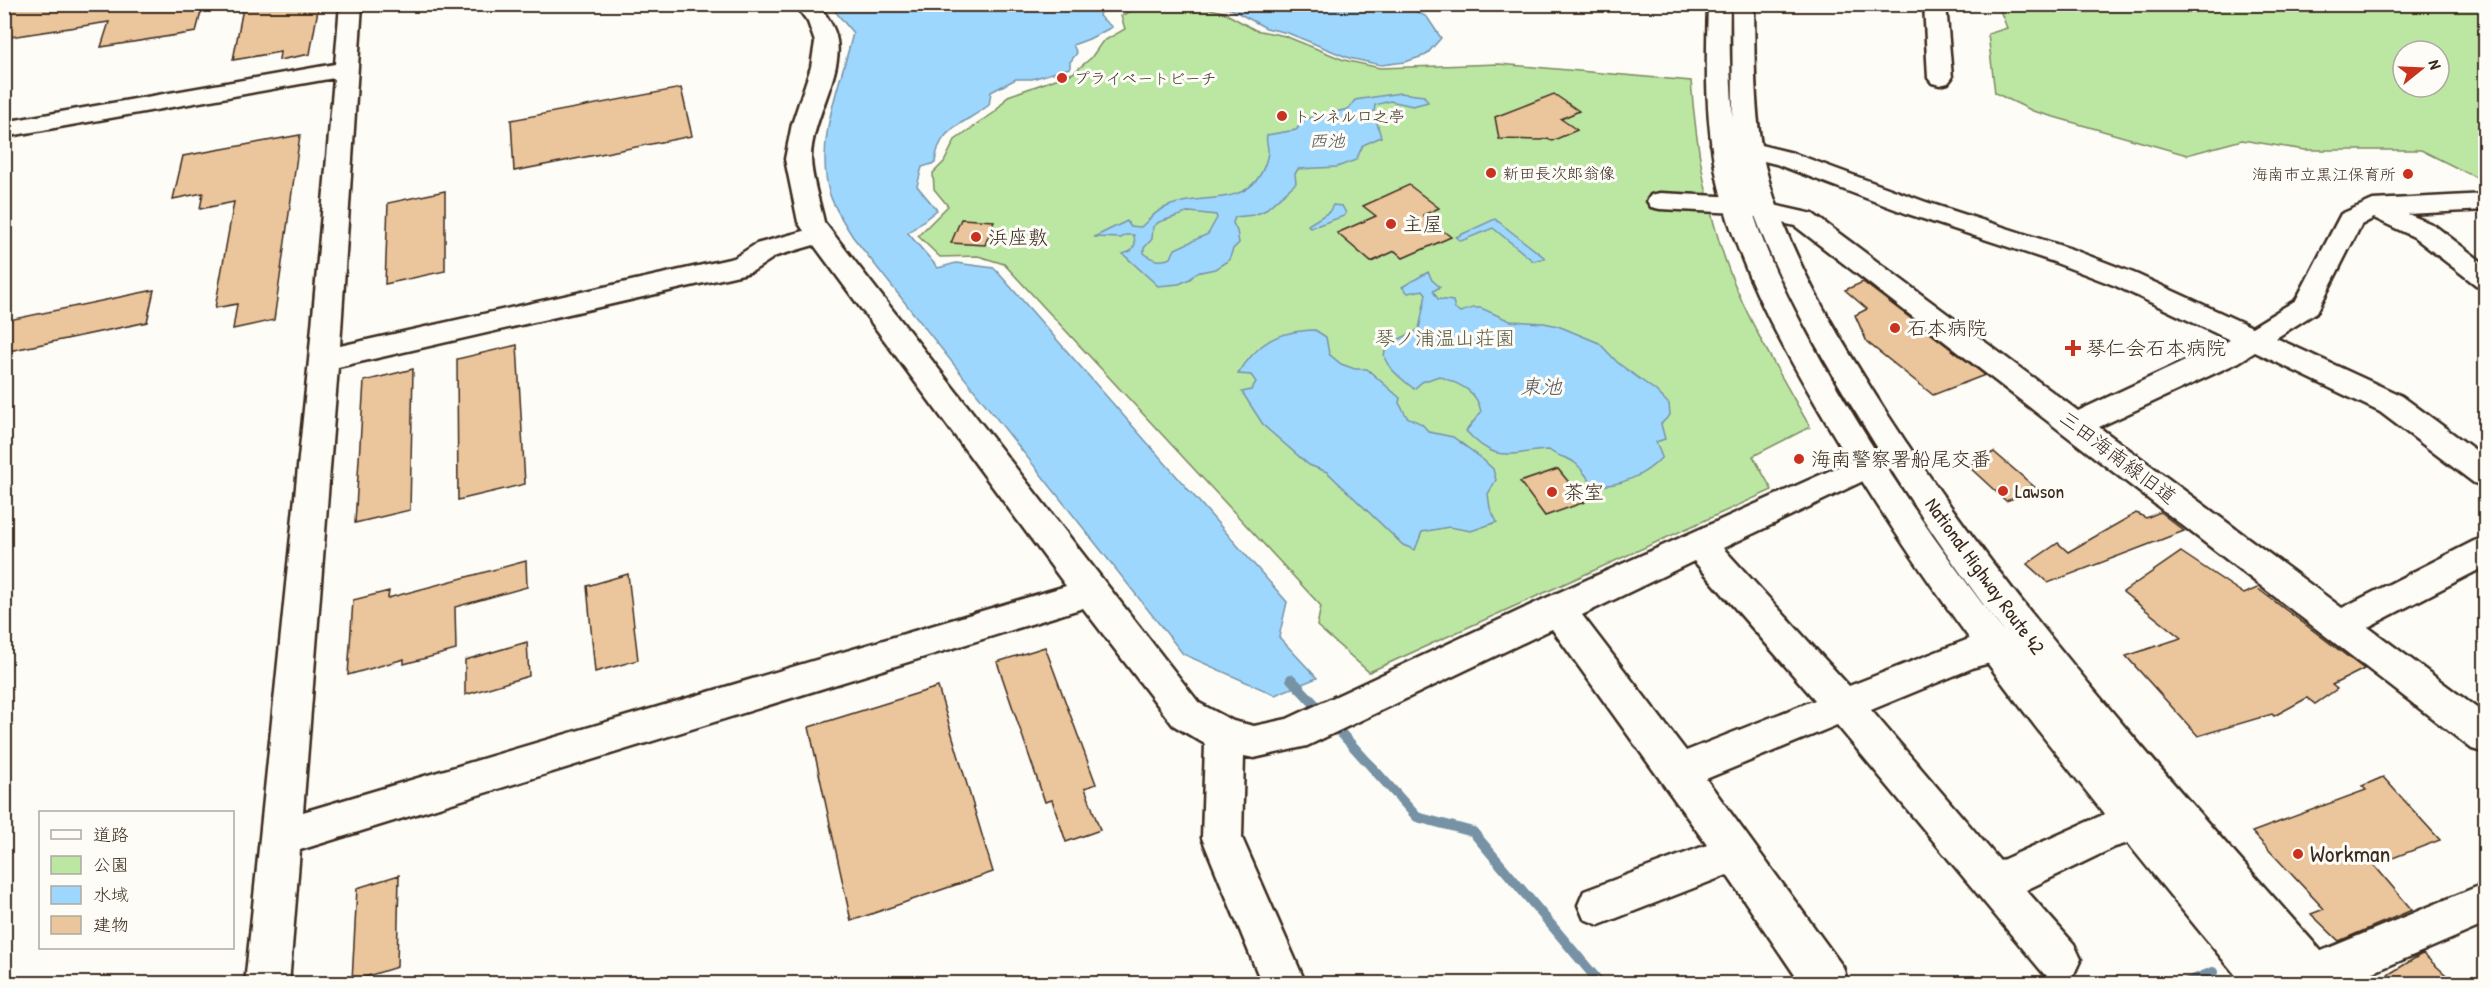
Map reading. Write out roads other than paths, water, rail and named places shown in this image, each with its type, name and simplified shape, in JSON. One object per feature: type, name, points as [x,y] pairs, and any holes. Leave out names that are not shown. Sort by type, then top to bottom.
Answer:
[{"type":"main road","points":[[267,984],[324,360],[351,4]]},
{"type":"main road","points":[[806,4],[819,21],[826,42],[823,67],[804,124],[798,159],[811,222],[1186,714],[1225,736],[1254,742],[1293,734],[1882,458]]},
{"type":"main road","name":"National Highway Route 42","points":[[1719,4],[1719,94],[1736,146],[1756,180],[1752,208],[1789,264],[1831,346],[1927,553],[1995,647],[2310,981]]},
{"type":"main road","name":"National Highway Route 42","points":[[1736,146],[1743,4]]},
{"type":"main road","points":[[1935,4],[1940,78]]},
{"type":"main road","points":[[4,130],[346,69]]},
{"type":"main road","points":[[1736,146],[1784,158],[1917,208],[2061,255],[2126,280],[2391,404],[2486,475]]},
{"type":"main road","name":"三田海南線旧道","points":[[1660,201],[1752,208],[1804,220],[2486,737]]},
{"type":"main road","points":[[2076,425],[2228,355],[2307,306],[2350,220],[2373,208],[2486,202]]},
{"type":"main road","points":[[2373,208],[2424,231],[2486,279]]},
{"type":"main road","points":[[324,360],[743,265],[771,267],[829,247]]},
{"type":"main road","name":"National Highway Route 42","points":[[1882,458],[1951,532],[2031,639],[2272,984]]},
{"type":"main road","points":[[1699,544],[1844,706],[2059,959]]},
{"type":"main road","points":[[2339,626],[2486,550]]},
{"type":"main road","points":[[281,837],[1091,592]]},
{"type":"main road","points":[[1557,609],[1679,772],[1827,982],[1823,984]]},
{"type":"main road","points":[[1679,772],[1969,654],[2031,639]]},
{"type":"main road","points":[[1225,736],[1222,838],[1284,984]]},
{"type":"main road","points":[[1994,884],[2108,831],[2155,818]]},
{"type":"main road","points":[[1599,905],[1735,853]]},
{"type":"main road","points":[[2310,981],[2486,903]]},
{"type":"water","points":[[830,5],[1102,5],[1099,16],[1112,27],[1073,45],[1077,53],[1070,62],[1070,68],[1032,79],[1016,79],[991,92],[989,105],[947,134],[937,151],[935,163],[922,167],[917,186],[937,210],[908,233],[938,268],[956,263],[994,268],[1287,602],[1279,637],[1317,678],[1275,695],[1183,654],[853,237],[831,198],[826,172],[827,131],[853,33]]},
{"type":"water","points":[[1207,5],[1404,5],[1427,17],[1441,38],[1426,55],[1405,62],[1381,65],[1349,58],[1288,33],[1266,28],[1231,9]]},
{"type":"water","name":"西池","points":[[1400,93],[1424,96],[1428,102],[1413,106],[1390,101],[1375,105],[1374,113],[1378,117],[1377,123],[1381,137],[1363,145],[1356,160],[1337,167],[1298,169],[1295,174],[1296,183],[1264,211],[1254,215],[1235,217],[1233,223],[1239,243],[1233,249],[1229,260],[1215,269],[1196,273],[1179,284],[1158,286],[1123,254],[1131,251],[1135,244],[1134,235],[1121,238],[1094,237],[1127,221],[1130,226],[1141,227],[1159,211],[1178,203],[1240,192],[1252,185],[1262,172],[1268,153],[1267,135],[1296,130],[1305,119],[1348,109],[1355,100]],"holes":[[[1190,212],[1216,215],[1217,218],[1208,234],[1175,249],[1171,258],[1156,260],[1144,253],[1144,248],[1152,239],[1153,227],[1159,222]]]},
{"type":"water","points":[[1333,205],[1342,206],[1346,213],[1344,216],[1310,228],[1308,225],[1329,212]]},
{"type":"water","points":[[1495,219],[1545,258],[1533,261],[1493,228],[1461,241],[1456,237]]},
{"type":"water","name":"東池","points":[[1428,272],[1432,280],[1440,287],[1433,291],[1438,299],[1453,301],[1455,309],[1460,312],[1481,308],[1510,321],[1558,326],[1599,343],[1618,363],[1656,391],[1669,404],[1670,415],[1661,424],[1665,439],[1656,442],[1662,457],[1648,470],[1632,479],[1595,486],[1575,463],[1549,450],[1504,454],[1486,449],[1477,442],[1466,431],[1481,412],[1479,404],[1466,388],[1439,376],[1422,382],[1414,389],[1385,360],[1384,354],[1388,346],[1419,329],[1426,294],[1423,290],[1408,293],[1402,287]]},
{"type":"water","points":[[1315,330],[1326,337],[1329,354],[1341,364],[1355,369],[1367,369],[1400,398],[1399,403],[1407,417],[1422,424],[1429,432],[1453,437],[1493,469],[1496,480],[1488,494],[1490,508],[1497,522],[1471,531],[1449,527],[1422,532],[1415,550],[1403,545],[1327,472],[1309,465],[1264,426],[1242,392],[1251,390],[1256,382],[1251,375],[1238,374],[1253,354],[1270,340],[1290,333]]},
{"type":"waterway","points":[[1291,679],[1323,713]]},
{"type":"waterway","points":[[1332,723],[1417,817],[1473,832],[1601,984]]},
{"type":"waterway","points":[[2183,984],[2213,972]]},
{"type":"place","name":"プライベートビーチ","points":[[1062,78]]},
{"type":"place","name":"トンネル口之亭","points":[[1282,116]]},
{"type":"place","name":"新田長次郎翁像","points":[[1491,173]]},
{"type":"place","name":"海南市立黒江保育所","points":[[2408,174]]},
{"type":"place","name":"主屋","points":[[1391,224]]},
{"type":"place","name":"浜座敷","points":[[976,237]]},
{"type":"place","name":"石本病院","points":[[1895,328]]},
{"type":"place","name":"琴仁会石本病院","points":[[2073,348]]},
{"type":"place","name":"海南警察署船尾交番","points":[[1799,459]]},
{"type":"place","name":"Lawson","points":[[2003,491]]},
{"type":"place","name":"茶室","points":[[1552,492]]},
{"type":"place","name":"Workman","points":[[2298,854]]},
{"type":"park label","name":"琴ノ浦温山荘園","points":[[1445,338]]}]
